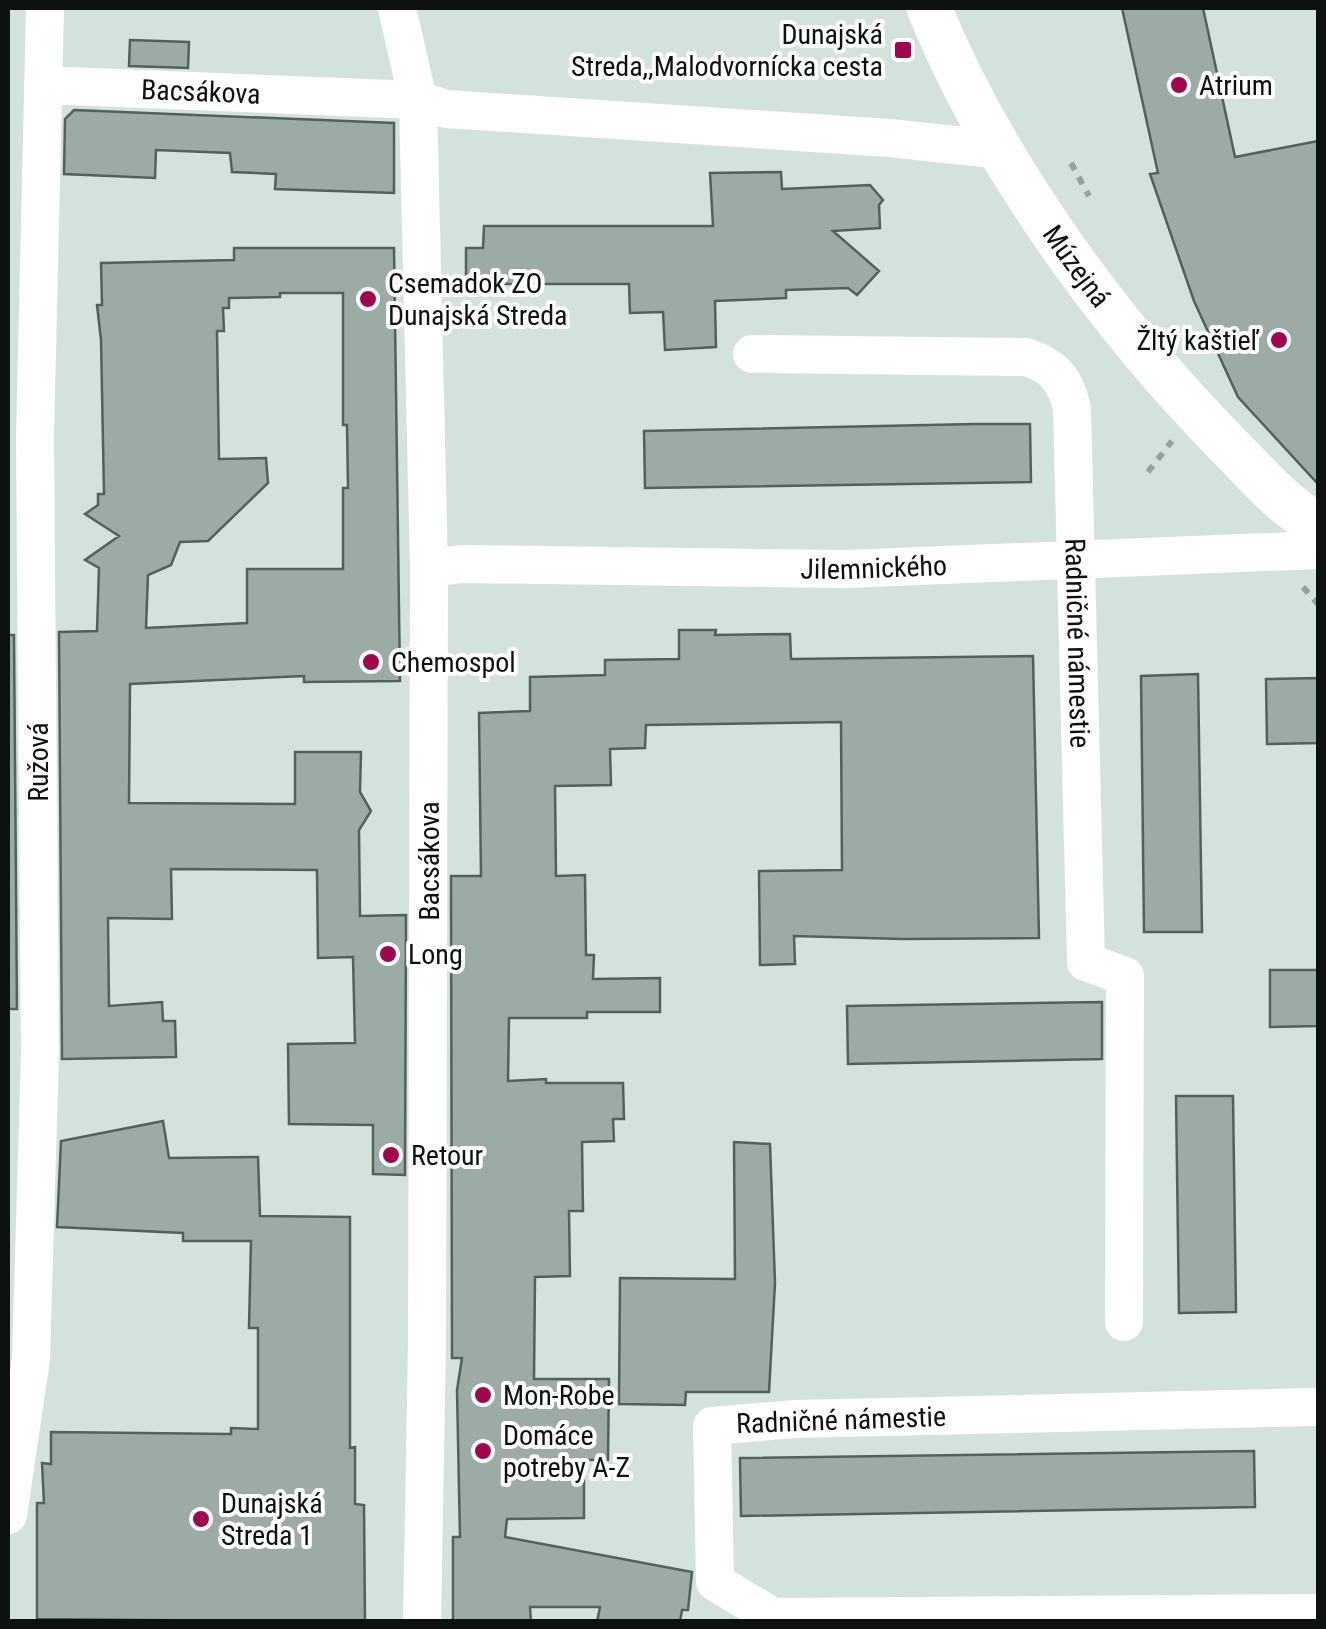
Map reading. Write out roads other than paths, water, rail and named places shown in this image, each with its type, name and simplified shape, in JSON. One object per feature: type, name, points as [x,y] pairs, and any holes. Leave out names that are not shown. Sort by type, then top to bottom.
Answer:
[{"type":"street","name":"Ružová","points":[[8,1515],[31,1359],[40,1054],[35,438],[45,8]]},
{"type":"street","name":"Bacsákova","points":[[397,8],[418,100],[429,568],[427,1342],[422,1622]]},
{"type":"street","name":"Múzejná","points":[[929,8],[954,69],[1001,150],[1163,378],[1299,515],[1318,526]]},
{"type":"street","name":"Bacsákova","points":[[43,85],[418,100]]},
{"type":"street","points":[[418,100],[446,109],[890,138],[1001,150]]},
{"type":"street","name":"Radničné námestie","points":[[752,354],[1026,358],[1046,364],[1061,377],[1072,408],[1086,962],[1125,976],[1124,1322]]},
{"type":"street","name":"Jilemnického","points":[[429,568],[462,564],[846,569],[1077,558],[1310,566]]},
{"type":"street","name":"Radničné námestie","points":[[1318,1407],[795,1420],[712,1426],[716,1582],[773,1617],[1318,1613]]},
{"type":"place","name":"Dunajská Streda,,Malodvornícka cesta","points":[[903,50]]},
{"type":"place","name":"Atrium","points":[[1179,85]]},
{"type":"place","name":"Csemadok ZO Dunajská Streda","points":[[368,299]]},
{"type":"place","name":"Žltý kaštieľ","points":[[1279,340]]},
{"type":"place","name":"Chemospol","points":[[371,662]]},
{"type":"place","name":"Long","points":[[388,954]]},
{"type":"place","name":"Retour","points":[[391,1155]]},
{"type":"place","name":"Mon-Robe","points":[[483,1395]]},
{"type":"place","name":"Domáce potreby A-Z","points":[[483,1451]]},
{"type":"place","name":"Dunajská Streda 1","points":[[201,1519]]}]
